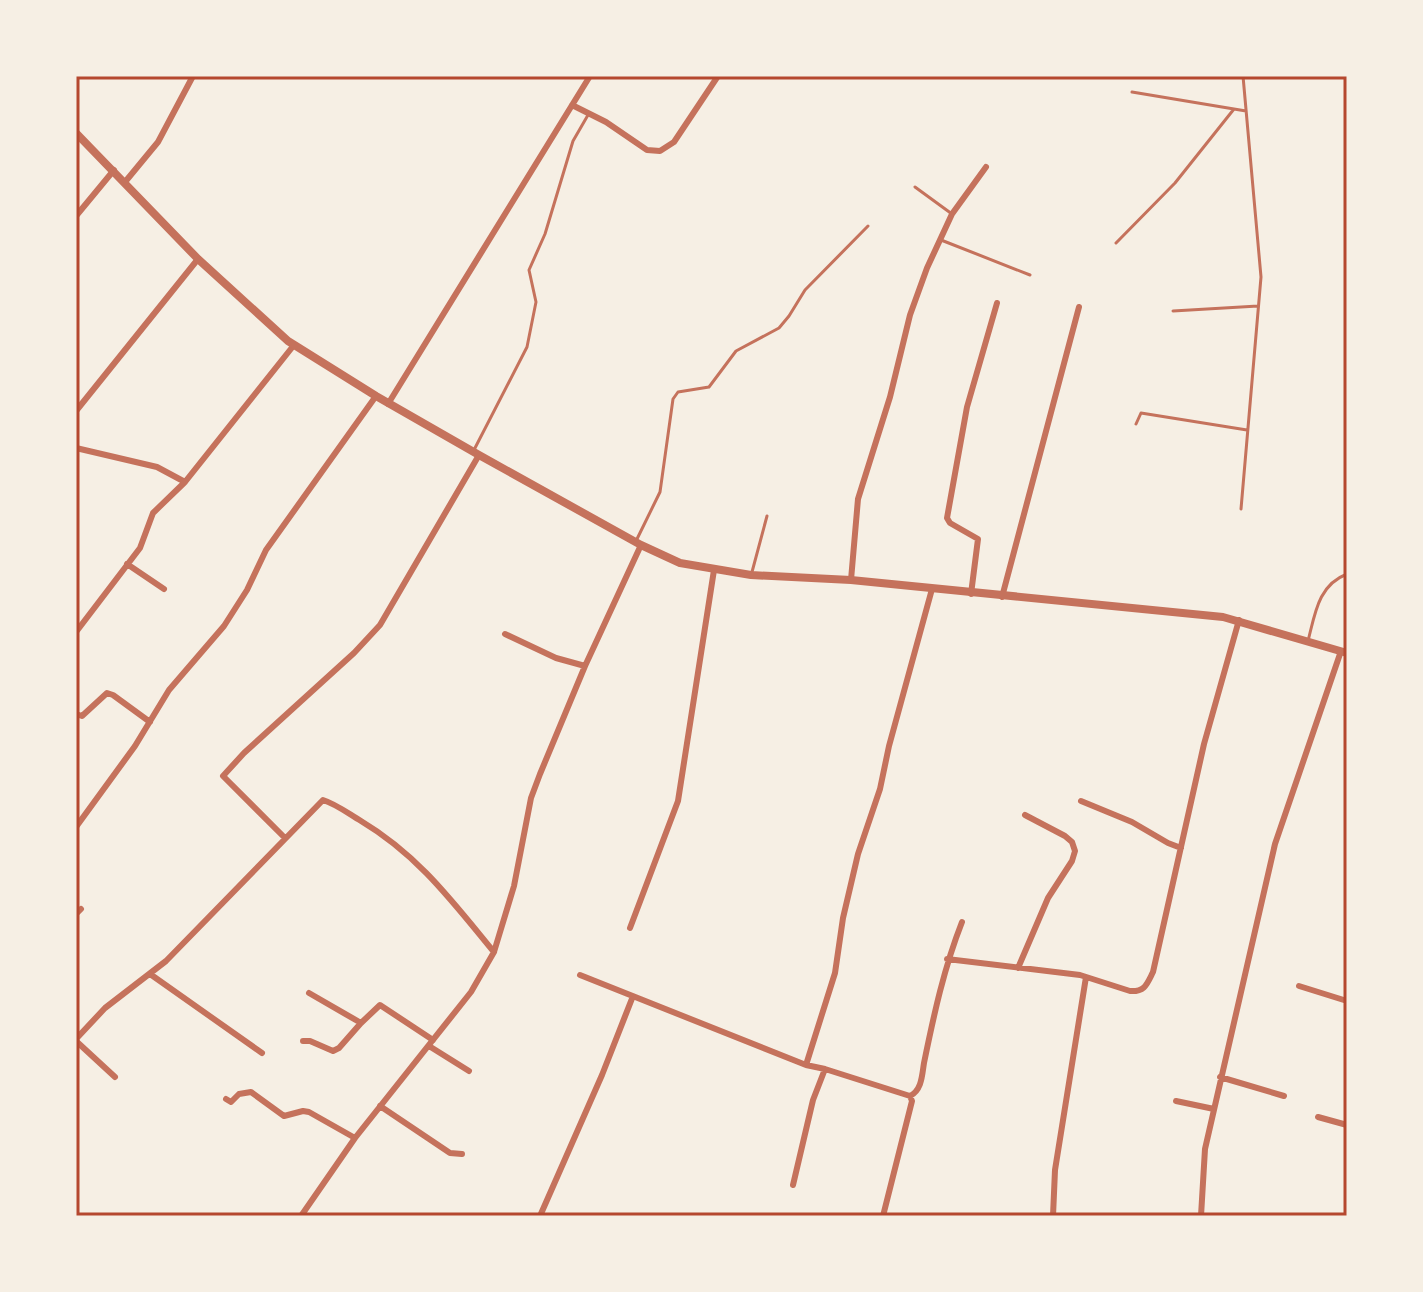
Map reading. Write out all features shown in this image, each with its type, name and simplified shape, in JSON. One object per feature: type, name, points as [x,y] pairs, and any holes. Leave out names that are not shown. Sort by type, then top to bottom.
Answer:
[{"type":"street","points":[[125,182],[158,142],[193,76]]},
{"type":"street","points":[[388,404],[590,76]]},
{"type":"street","points":[[572,105],[606,122],[647,150],[660,151],[674,142],[718,76]]},
{"type":"street","points":[[76,133],[198,259],[294,345],[388,404],[638,544],[680,563],[751,575],[851,580],[1239,620],[1344,652],[1275,844],[1205,1149],[1201,1216]]},
{"type":"street","points":[[851,580],[858,499],[890,397],[910,315],[952,214],[986,167]]},
{"type":"street","points":[[76,216],[114,170]]},
{"type":"street","points":[[76,411],[198,259]]},
{"type":"street","points":[[971,594],[978,539],[950,523],[947,518],[967,407],[997,303]]},
{"type":"street","points":[[1002,597],[1079,307]]},
{"type":"street","points":[[76,632],[140,548],[153,513],[185,482],[294,345]]},
{"type":"street","points":[[76,827],[169,690],[224,626],[247,590],[266,550],[376,396]]},
{"type":"street","points":[[76,448],[157,467],[185,482]]},
{"type":"street","points":[[285,838],[225,779],[224,774],[380,625],[476,453]]},
{"type":"street","points":[[301,1216],[355,1138],[471,992],[494,952],[514,886],[531,798],[638,544]]},
{"type":"street","points":[[127,564],[164,589]]},
{"type":"street","points":[[630,928],[678,801],[714,570]]},
{"type":"street","points":[[806,1065],[835,973],[843,918],[858,854],[880,789],[932,589]]},
{"type":"street","points":[[947,959],[1086,977],[1130,991],[1138,992],[1145,988],[1153,972],[1204,744],[1239,620]]},
{"type":"street","points":[[505,634],[556,658],[585,666]]},
{"type":"street","points":[[76,714],[82,716],[107,693],[150,722]]},
{"type":"street","points":[[115,1077],[76,1040],[105,1008],[177,950],[323,800],[377,830],[408,853],[494,952]]},
{"type":"street","points":[[1081,801],[1132,822],[1181,848]]},
{"type":"street","points":[[1018,968],[1048,898],[1075,851],[1072,842],[1065,836],[1025,815]]},
{"type":"street","points":[[580,975],[806,1065],[910,1096],[916,1093],[920,1084],[947,959],[962,922]]},
{"type":"street","points":[[150,974],[262,1053]]},
{"type":"street","points":[[1053,1216],[1055,1170],[1086,977]]},
{"type":"street","points":[[1299,986],[1347,1001]]},
{"type":"street","points":[[309,993],[361,1023]]},
{"type":"street","points":[[540,1216],[633,996]]},
{"type":"street","points":[[303,1041],[333,1051],[380,1005],[469,1071]]},
{"type":"street","points":[[793,1185],[813,1100],[825,1069]]},
{"type":"street","points":[[1220,1077],[1284,1096]]},
{"type":"street","points":[[226,1099],[231,1102],[239,1094],[251,1092],[284,1116],[309,1112],[355,1138]]},
{"type":"street","points":[[883,1216],[912,1101],[910,1096]]},
{"type":"street","points":[[1176,1101],[1214,1109]]},
{"type":"street","points":[[380,1106],[450,1153],[462,1154]]},
{"type":"street","points":[[1318,1117],[1347,1125]]},
{"type":"lane","points":[[1241,509],[1261,277],[1243,76]]},
{"type":"lane","points":[[1132,92],[1246,111]]},
{"type":"lane","points":[[1116,243],[1175,183],[1234,109]]},
{"type":"lane","points":[[476,453],[527,347],[536,302],[529,270],[548,227],[573,141],[588,115]]},
{"type":"lane","points":[[915,187],[952,214]]},
{"type":"lane","points":[[638,544],[660,492],[673,399],[678,392],[709,387],[736,351],[779,328],[805,290],[868,226]]},
{"type":"lane","points":[[941,240],[1030,275]]},
{"type":"lane","points":[[1173,311],[1258,306]]},
{"type":"lane","points":[[1136,424],[1141,413],[1247,430]]},
{"type":"lane","points":[[751,575],[767,516]]},
{"type":"lane","points":[[1308,641],[1320,596],[1334,579],[1347,574]]}]
